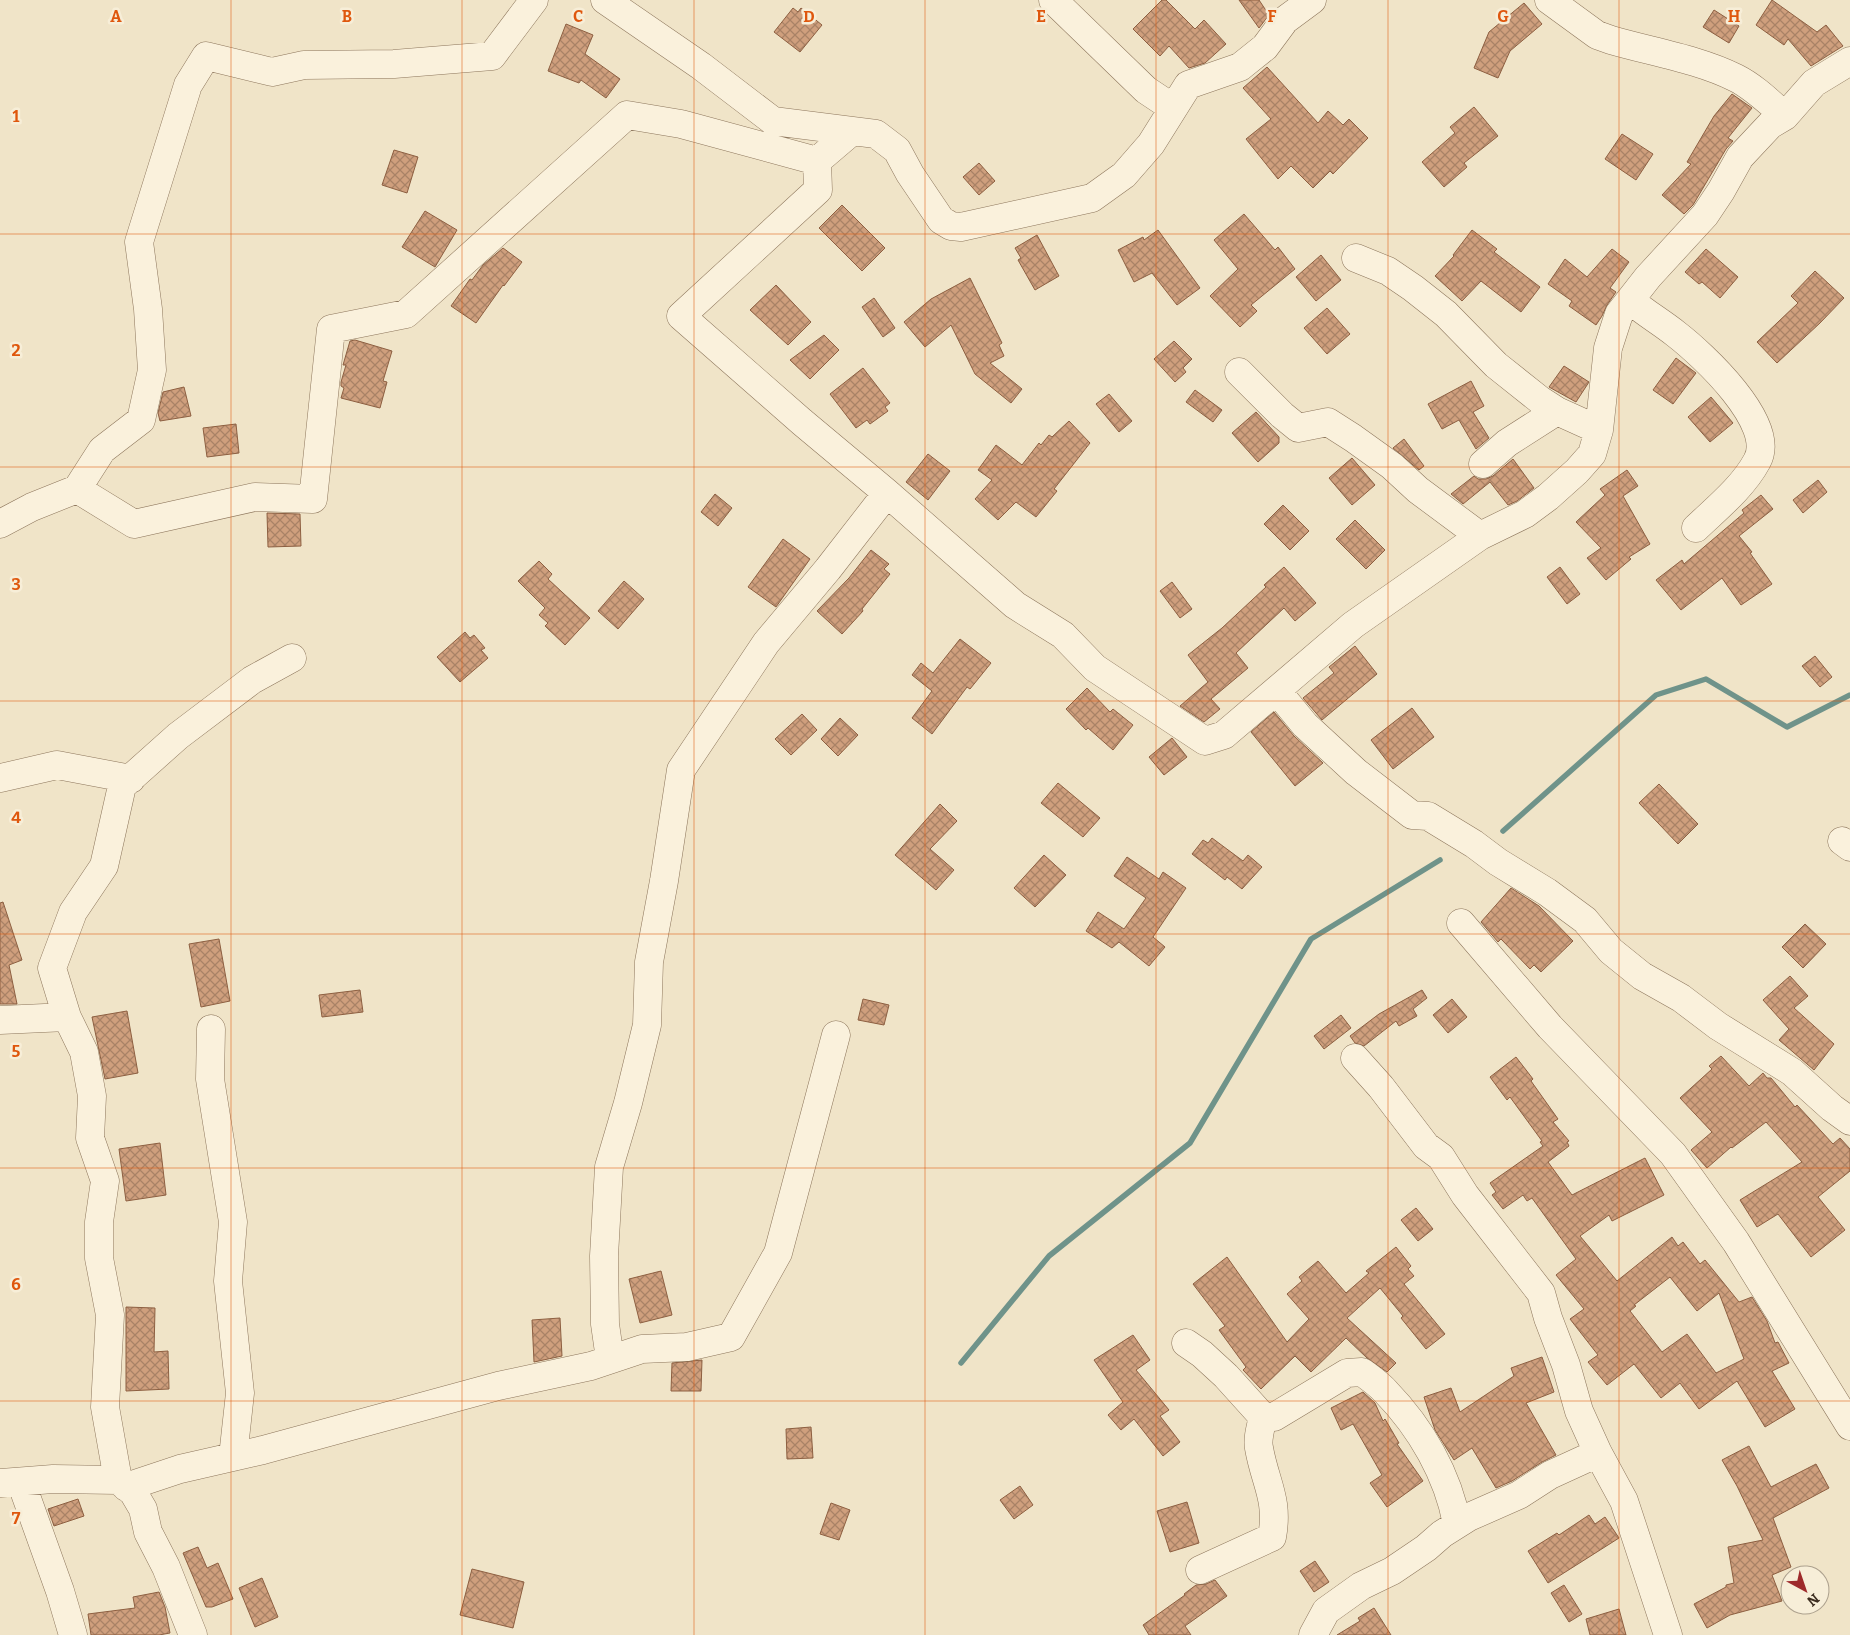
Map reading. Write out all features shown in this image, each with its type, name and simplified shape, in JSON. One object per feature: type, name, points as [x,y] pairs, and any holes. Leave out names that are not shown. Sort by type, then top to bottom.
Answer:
[{"type":"street","points":[[0,524],[77,489],[102,450],[141,420],[152,370],[148,309],[139,242],[188,84],[206,56],[272,72],[304,65],[394,64],[492,56],[534,0]]},
{"type":"street","points":[[605,0],[700,66],[772,121],[876,134],[897,150],[910,174],[942,220],[950,226],[961,227],[1092,198],[1124,175],[1151,144],[1188,85],[1240,67],[1266,47],[1285,20],[1312,0]]},
{"type":"street","points":[[1053,0],[1146,90],[1173,108]]},
{"type":"street","points":[[1549,0],[1597,35],[1629,46],[1708,66],[1737,78],[1760,93],[1785,116]]},
{"type":"street","points":[[817,161],[818,190],[681,316],[802,422],[887,492],[1014,605],[1063,635],[1095,668],[1205,741],[1224,735],[1354,625],[1480,536],[1525,514],[1570,478],[1592,454],[1599,430],[1608,348],[1619,314],[1648,277],[1705,215],[1721,192],[1740,157],[1770,125],[1785,116],[1814,84],[1850,61]]},
{"type":"street","points":[[77,489],[134,524],[255,497],[312,499],[331,328],[406,314],[627,115],[681,124],[817,161]]},
{"type":"street","points":[[817,161],[851,132]]},
{"type":"street","points":[[1356,258],[1388,271],[1414,288],[1446,314],[1496,365],[1557,411],[1599,430]]},
{"type":"street","points":[[1630,300],[1646,314],[1675,333],[1707,361],[1735,392],[1753,419],[1761,440],[1758,460],[1736,489],[1696,528]]},
{"type":"street","points":[[1239,372],[1282,415],[1298,428],[1328,422],[1392,466],[1418,490],[1480,536]]},
{"type":"street","points":[[1483,464],[1507,443],[1557,411]]},
{"type":"street","points":[[610,1359],[605,1324],[604,1256],[609,1167],[628,1103],[647,1025],[649,962],[681,770],[766,643],[828,569],[887,492]]},
{"type":"street","points":[[193,1635],[166,1567],[148,1532],[143,1509],[133,1492],[122,1483],[106,1407],[110,1315],[99,1258],[99,1222],[105,1181],[90,1138],[92,1096],[84,1052],[68,1017],[52,968],[73,912],[104,866],[122,786],[178,736],[245,685],[292,658]]},
{"type":"street","points":[[1277,691],[1312,732],[1356,772],[1412,815],[1428,816],[1547,892],[1585,920],[1611,951],[1642,976],[1681,998],[1718,1026],[1792,1072],[1832,1108],[1850,1121]]},
{"type":"street","points":[[0,778],[57,765],[131,778]]},
{"type":"street","points":[[1461,923],[1550,1026],[1673,1154],[1736,1242],[1850,1426]]},
{"type":"street","points":[[0,1020],[68,1017]]},
{"type":"street","points":[[211,1029],[210,1079],[233,1222],[228,1281],[240,1393],[233,1456]]},
{"type":"street","points":[[74,1635],[60,1590],[10,1482],[54,1479],[122,1483],[233,1456],[498,1386],[591,1366],[642,1349],[687,1347],[731,1337],[778,1253],[836,1035]]},
{"type":"street","points":[[1355,1058],[1381,1087],[1426,1146],[1441,1157],[1464,1195],[1541,1293],[1566,1365],[1578,1411],[1624,1501],[1668,1635]]},
{"type":"street","points":[[1186,1343],[1202,1354],[1226,1376],[1263,1417],[1274,1418],[1347,1373],[1362,1372],[1385,1391],[1427,1444],[1448,1488],[1457,1524]]},
{"type":"street","points":[[1200,1570],[1272,1537],[1275,1520],[1274,1500],[1258,1446],[1263,1417]]},
{"type":"street","points":[[1313,1635],[1326,1610],[1361,1586],[1392,1570],[1457,1524],[1519,1495],[1550,1475],[1598,1453]]},
{"type":"building","points":[[1162,0],[1166,0],[1195,29],[1204,20],[1226,44],[1205,63],[1189,68],[1169,46],[1160,56],[1133,29]]},
{"type":"building","points":[[1239,0],[1259,0],[1269,15],[1259,28]]},
{"type":"building","points":[[1772,0],[1817,32],[1826,25],[1843,46],[1811,66],[1788,39],[1784,45],[1756,25]]},
{"type":"building","points":[[1524,3],[1542,24],[1510,51],[1498,78],[1474,68],[1489,32]]},
{"type":"building","points":[[793,8],[798,12],[801,8],[822,25],[800,52],[774,32]]},
{"type":"building","points":[[1714,10],[1739,26],[1729,43],[1703,27]]},
{"type":"building","points":[[566,24],[593,35],[585,54],[620,79],[606,98],[581,80],[579,83],[548,71]]},
{"type":"building","points":[[1267,67],[1318,123],[1328,111],[1343,125],[1349,119],[1368,138],[1333,174],[1330,171],[1313,188],[1291,166],[1278,179],[1246,139],[1271,119],[1243,88]]},
{"type":"building","points":[[1732,94],[1752,108],[1728,138],[1733,141],[1726,149],[1693,205],[1684,214],[1662,195],[1691,164],[1687,162],[1714,116]]},
{"type":"building","points":[[1474,107],[1498,136],[1464,163],[1467,167],[1444,187],[1422,162],[1455,133],[1450,127]]},
{"type":"building","points":[[1622,134],[1653,154],[1636,180],[1605,159]]},
{"type":"building","points":[[394,150],[418,157],[407,193],[382,185]]},
{"type":"building","points":[[979,163],[995,181],[979,195],[963,177]]},
{"type":"building","points":[[842,205],[885,248],[862,271],[819,228]]},
{"type":"building","points":[[425,211],[457,230],[435,267],[402,247]]},
{"type":"building","points":[[1244,214],[1275,250],[1278,247],[1295,269],[1251,305],[1257,311],[1240,327],[1210,296],[1238,269],[1214,240]]},
{"type":"building","points":[[1158,230],[1200,288],[1177,305],[1152,273],[1134,282],[1118,250],[1143,237],[1144,240]]},
{"type":"building","points":[[1472,230],[1497,249],[1494,252],[1540,287],[1521,312],[1481,281],[1462,301],[1435,276],[1454,256]]},
{"type":"building","points":[[1037,235],[1059,276],[1035,290],[1018,260],[1021,258],[1015,248]]},
{"type":"building","points":[[503,248],[522,262],[476,323],[451,306],[470,279],[472,280],[483,265]]},
{"type":"building","points":[[1612,249],[1629,262],[1610,288],[1616,292],[1596,325],[1569,306],[1572,301],[1548,284],[1565,259],[1587,277]]},
{"type":"building","points":[[1706,249],[1738,277],[1720,298],[1702,282],[1699,284],[1685,272]]},
{"type":"building","points":[[1321,255],[1341,280],[1316,301],[1296,277]]},
{"type":"building","points":[[1815,271],[1844,298],[1777,363],[1757,342],[1798,303],[1791,296]]},
{"type":"building","points":[[970,278],[1002,343],[999,345],[1004,356],[990,363],[1022,389],[1011,403],[975,374],[951,325],[925,347],[904,322],[931,299]]},
{"type":"building","points":[[776,285],[811,322],[788,345],[750,310]]},
{"type":"building","points":[[874,298],[895,328],[883,337],[862,307]]},
{"type":"building","points":[[1327,308],[1350,334],[1327,354],[1304,328]]},
{"type":"building","points":[[824,335],[839,350],[810,379],[790,360]]},
{"type":"building","points":[[355,340],[392,351],[383,381],[387,382],[380,408],[341,398],[344,388],[341,386],[341,382],[346,365],[343,365],[350,341]]},
{"type":"building","points":[[1174,341],[1192,359],[1183,368],[1186,372],[1175,382],[1154,359]]},
{"type":"building","points":[[1676,358],[1696,373],[1673,404],[1653,390]]},
{"type":"building","points":[[1564,366],[1589,382],[1576,402],[1549,387]]},
{"type":"building","points":[[863,368],[890,403],[885,407],[888,411],[870,424],[867,420],[856,428],[830,394]]},
{"type":"building","points":[[1471,381],[1484,406],[1473,412],[1489,438],[1476,449],[1459,420],[1442,429],[1428,404]]},
{"type":"building","points":[[184,387],[191,416],[160,421],[158,413],[163,392]]},
{"type":"building","points":[[1195,390],[1222,410],[1213,422],[1186,402]]},
{"type":"building","points":[[1109,394],[1132,421],[1119,432],[1096,404]]},
{"type":"building","points":[[1711,397],[1733,423],[1710,442],[1688,417]]},
{"type":"building","points":[[1256,412],[1279,437],[1279,443],[1258,462],[1232,433]]},
{"type":"building","points":[[1069,421],[1090,443],[1054,489],[1057,491],[1036,517],[1016,502],[998,520],[975,499],[992,480],[978,470],[996,445],[1022,465],[1039,443],[1041,445],[1049,435],[1052,437]]},
{"type":"building","points":[[236,424],[239,453],[207,457],[203,428]]},
{"type":"building","points":[[1404,439],[1424,466],[1419,470],[1393,448]]},
{"type":"building","points":[[928,454],[950,471],[928,500],[906,482]]},
{"type":"building","points":[[1352,458],[1375,485],[1352,505],[1329,478]]},
{"type":"building","points":[[1513,459],[1534,488],[1517,501],[1508,505],[1490,482],[1463,504],[1451,494],[1474,476],[1478,479],[1486,479],[1493,476]]},
{"type":"building","points":[[1627,470],[1638,486],[1623,496],[1650,544],[1629,557],[1631,559],[1606,580],[1587,558],[1601,548],[1576,522],[1605,495],[1600,489]]},
{"type":"building","points":[[1818,480],[1827,492],[1803,513],[1793,500]]},
{"type":"building","points":[[715,494],[732,508],[718,526],[701,512]]},
{"type":"building","points":[[1761,495],[1773,509],[1739,536],[1752,552],[1750,553],[1772,584],[1741,605],[1722,578],[1681,610],[1656,580],[1682,560],[1684,564],[1744,513],[1742,510]]},
{"type":"building","points":[[1283,505],[1309,531],[1290,550],[1264,524]]},
{"type":"building","points":[[267,513],[300,514],[301,546],[268,547]]},
{"type":"building","points":[[1355,520],[1385,550],[1366,569],[1336,539]]},
{"type":"building","points":[[783,539],[810,559],[776,607],[748,587]]},
{"type":"building","points":[[871,550],[889,564],[884,569],[890,574],[862,609],[863,611],[842,634],[817,611],[849,578]]},
{"type":"building","points":[[539,561],[552,574],[548,579],[590,618],[565,645],[545,626],[548,623],[539,615],[545,608],[518,581]]},
{"type":"building","points":[[1284,567],[1316,603],[1295,621],[1284,608],[1236,653],[1248,668],[1211,699],[1220,709],[1204,722],[1180,706],[1208,682],[1188,655],[1222,628],[1266,587],[1264,585]]},
{"type":"building","points":[[1560,567],[1580,594],[1567,604],[1547,577]]},
{"type":"building","points":[[624,581],[644,599],[618,629],[598,611]]},
{"type":"building","points":[[1172,582],[1192,609],[1180,618],[1160,591]]},
{"type":"building","points":[[465,632],[470,638],[474,635],[485,648],[481,650],[488,658],[460,682],[437,657]]},
{"type":"building","points":[[960,639],[991,663],[970,689],[967,687],[932,734],[912,718],[932,691],[912,675],[921,663],[933,673]]},
{"type":"building","points":[[1355,646],[1377,674],[1322,720],[1303,698],[1334,673],[1329,667]]},
{"type":"building","points":[[1815,656],[1832,677],[1820,687],[1802,666]]},
{"type":"building","points":[[1087,688],[1110,712],[1113,709],[1133,725],[1113,750],[1088,728],[1086,730],[1066,709]]},
{"type":"building","points":[[1412,708],[1434,737],[1393,769],[1371,740]]},
{"type":"building","points":[[1274,712],[1294,736],[1323,763],[1295,786],[1251,732]]},
{"type":"building","points":[[802,714],[817,730],[791,755],[775,739]]},
{"type":"building","points":[[840,718],[858,735],[838,756],[821,739]]},
{"type":"building","points":[[1172,738],[1187,757],[1164,775],[1149,757]]},
{"type":"building","points":[[1058,783],[1100,818],[1083,837],[1041,803]]},
{"type":"building","points":[[1659,784],[1698,824],[1678,844],[1639,803]]},
{"type":"building","points":[[940,804],[957,821],[930,849],[954,870],[936,890],[895,855]]},
{"type":"building","points":[[1212,838],[1243,861],[1248,855],[1262,867],[1242,889],[1227,877],[1225,880],[1192,854],[1203,840],[1208,843]]},
{"type":"building","points":[[1044,855],[1066,875],[1035,907],[1014,888]]},
{"type":"building","points":[[1127,857],[1159,879],[1163,872],[1186,888],[1153,937],[1165,947],[1149,966],[1119,942],[1112,948],[1086,931],[1098,912],[1124,929],[1146,898],[1114,876]]},
{"type":"building","points":[[1511,888],[1539,906],[1573,941],[1541,972],[1534,965],[1530,969],[1501,939],[1498,942],[1481,922]]},
{"type":"building","points":[[3,902],[22,960],[9,965],[17,1004],[0,1004],[0,903]]},
{"type":"building","points":[[1805,924],[1826,944],[1803,968],[1782,947]]},
{"type":"building","points":[[219,939],[230,1001],[201,1007],[189,944]]},
{"type":"building","points":[[1790,976],[1808,996],[1794,1008],[1834,1044],[1814,1070],[1779,1040],[1789,1029],[1763,1000]]},
{"type":"building","points":[[360,990],[363,1012],[322,1017],[319,995]]},
{"type":"building","points":[[1422,990],[1427,998],[1413,1009],[1417,1016],[1399,1026],[1396,1021],[1364,1046],[1355,1043],[1350,1036],[1379,1014]]},
{"type":"building","points":[[863,999],[889,1005],[884,1025],[858,1020]]},
{"type":"building","points":[[1452,999],[1467,1017],[1448,1033],[1433,1015]]},
{"type":"building","points":[[127,1011],[138,1073],[105,1079],[92,1017]]},
{"type":"building","points":[[1341,1015],[1351,1028],[1324,1049],[1314,1036]]},
{"type":"building","points":[[1721,1056],[1749,1086],[1763,1073],[1767,1078],[1771,1078],[1795,1107],[1797,1105],[1833,1144],[1840,1138],[1850,1149],[1850,1171],[1818,1197],[1845,1230],[1811,1257],[1778,1214],[1757,1227],[1740,1200],[1802,1162],[1766,1122],[1731,1147],[1707,1168],[1691,1150],[1712,1132],[1680,1098],[1712,1069],[1709,1066]]},
{"type":"building","points":[[1516,1057],[1533,1079],[1531,1081],[1558,1119],[1553,1122],[1569,1141],[1567,1142],[1569,1146],[1548,1162],[1572,1195],[1645,1158],[1664,1195],[1612,1221],[1609,1215],[1580,1236],[1617,1281],[1672,1237],[1678,1246],[1683,1242],[1700,1264],[1705,1260],[1739,1302],[1752,1297],[1767,1321],[1775,1343],[1778,1342],[1789,1363],[1772,1371],[1795,1409],[1765,1427],[1737,1381],[1699,1409],[1680,1383],[1661,1398],[1634,1364],[1607,1385],[1588,1362],[1598,1355],[1570,1319],[1584,1309],[1556,1275],[1576,1259],[1532,1198],[1527,1201],[1523,1195],[1503,1209],[1492,1195],[1496,1192],[1490,1183],[1543,1146],[1540,1142],[1542,1141],[1510,1097],[1507,1100],[1490,1077]],"holes":[[[1670,1277],[1697,1311],[1719,1293],[1744,1359],[1716,1373],[1687,1334],[1662,1352],[1630,1311],[1636,1306],[1634,1305]]]},
{"type":"building","points":[[160,1143],[166,1195],[126,1201],[119,1149]]},
{"type":"building","points":[[1416,1208],[1433,1229],[1418,1241],[1401,1220]]},
{"type":"building","points":[[1396,1247],[1411,1266],[1408,1269],[1414,1276],[1404,1284],[1445,1334],[1426,1349],[1401,1318],[1403,1316],[1380,1288],[1347,1318],[1396,1363],[1387,1372],[1367,1358],[1346,1338],[1311,1372],[1295,1356],[1261,1389],[1243,1370],[1246,1367],[1219,1330],[1225,1326],[1193,1284],[1227,1257],[1287,1342],[1309,1319],[1287,1294],[1302,1281],[1299,1277],[1318,1261],[1346,1293],[1369,1273],[1366,1271]]},
{"type":"building","points":[[661,1271],[672,1315],[640,1323],[629,1279]]},
{"type":"building","points":[[126,1307],[155,1308],[154,1352],[168,1351],[169,1389],[126,1391]]},
{"type":"building","points":[[560,1318],[562,1356],[534,1362],[532,1320]]},
{"type":"building","points":[[1133,1335],[1150,1360],[1136,1370],[1169,1410],[1160,1416],[1180,1442],[1163,1456],[1134,1419],[1121,1430],[1108,1415],[1123,1402],[1094,1360]]},
{"type":"building","points":[[1542,1357],[1554,1392],[1526,1403],[1556,1455],[1512,1481],[1496,1488],[1472,1448],[1454,1460],[1435,1430],[1424,1397],[1451,1388],[1460,1412],[1514,1376],[1511,1368]]},
{"type":"building","points":[[702,1360],[701,1391],[671,1391],[672,1363]]},
{"type":"building","points":[[1363,1392],[1375,1403],[1383,1421],[1385,1419],[1399,1443],[1397,1444],[1423,1481],[1387,1507],[1370,1483],[1382,1475],[1353,1424],[1341,1430],[1331,1408]]},
{"type":"building","points":[[811,1427],[813,1458],[787,1459],[786,1429]]},
{"type":"building","points":[[1749,1446],[1771,1487],[1816,1464],[1829,1488],[1773,1518],[1790,1565],[1780,1565],[1780,1572],[1772,1575],[1780,1596],[1780,1602],[1730,1615],[1707,1628],[1694,1604],[1726,1587],[1726,1585],[1734,1583],[1728,1547],[1763,1540],[1722,1460]]},
{"type":"building","points":[[1020,1486],[1033,1505],[1014,1519],[1000,1500]]},
{"type":"building","points":[[78,1499],[84,1516],[54,1526],[48,1509]]},
{"type":"building","points":[[1187,1502],[1199,1543],[1170,1552],[1157,1511]]},
{"type":"building","points":[[831,1503],[850,1510],[839,1540],[820,1534]]},
{"type":"building","points":[[1589,1515],[1595,1524],[1605,1517],[1619,1538],[1548,1583],[1528,1551],[1557,1533],[1559,1535]]},
{"type":"building","points":[[198,1547],[207,1568],[218,1563],[233,1599],[212,1607],[206,1607],[183,1553]]},
{"type":"building","points":[[1315,1561],[1329,1582],[1314,1592],[1300,1571]]},
{"type":"building","points":[[472,1569],[524,1582],[513,1628],[460,1615]]},
{"type":"building","points":[[262,1578],[278,1617],[255,1627],[239,1588]]},
{"type":"building","points":[[1215,1580],[1227,1596],[1185,1626],[1191,1635],[1149,1635],[1143,1625],[1196,1585],[1206,1584]]},
{"type":"building","points":[[1564,1585],[1582,1614],[1569,1622],[1551,1593]]},
{"type":"building","points":[[159,1592],[165,1607],[170,1633],[159,1635],[91,1635],[88,1614],[135,1608],[133,1597]]},
{"type":"building","points":[[1374,1608],[1391,1635],[1337,1635],[1360,1621],[1358,1618]]},
{"type":"building","points":[[1619,1609],[1626,1635],[1590,1635],[1586,1619]]},
{"type":"waterway","points":[[1503,831],[1656,695],[1706,679],[1787,727],[1850,695]]},
{"type":"waterway","points":[[961,1363],[1049,1256],[1190,1143],[1311,939],[1440,860]]}]
